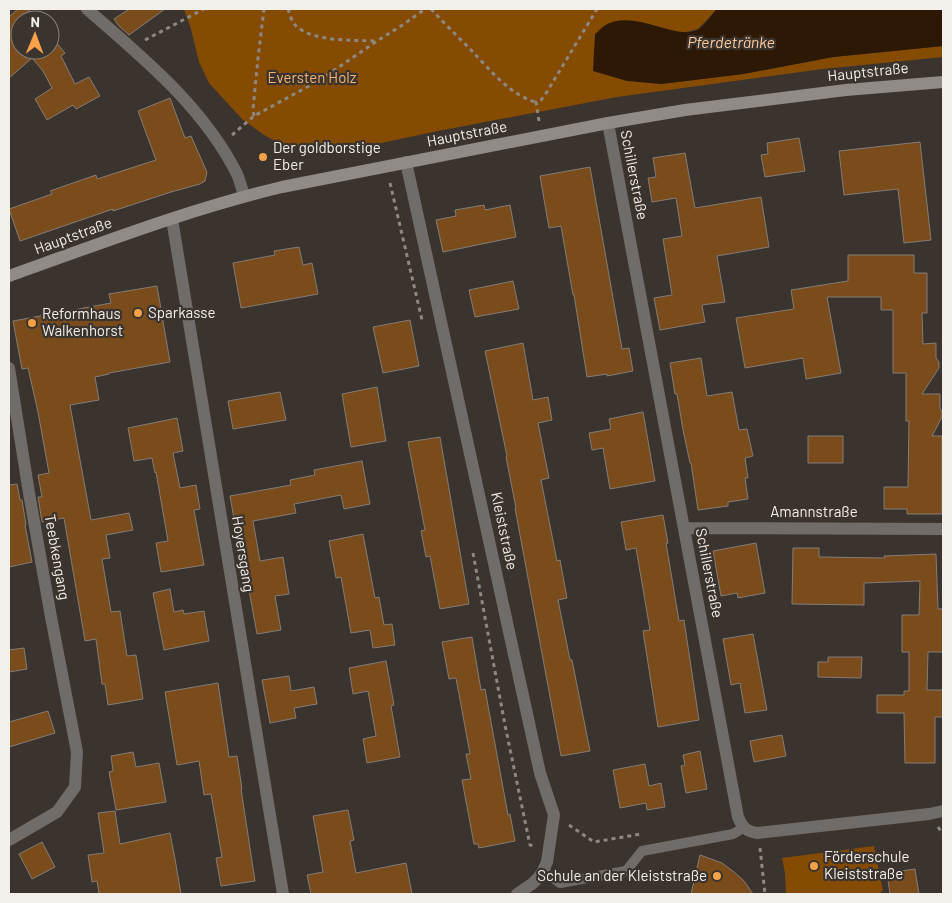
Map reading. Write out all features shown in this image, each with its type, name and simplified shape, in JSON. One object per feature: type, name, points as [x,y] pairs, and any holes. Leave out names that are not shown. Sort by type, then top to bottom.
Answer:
[{"type":"street","points":[[87,9],[175,88],[195,110],[220,144],[238,176],[244,196]]},
{"type":"street","name":"Hauptstraße","points":[[9,276],[172,219],[244,196],[282,187],[685,110],[846,90],[943,82]]},
{"type":"street","name":"Schillerstraße","points":[[608,124],[738,817],[743,828]]},
{"type":"street","name":"Kleiststraße","points":[[406,162],[540,773],[554,814],[547,862],[543,871]]},
{"type":"street","name":"Hoyersgang","points":[[172,219],[283,894]]},
{"type":"street","name":"Teebkengang","points":[[9,368],[34,521],[77,752],[75,787],[57,812],[9,840]]},
{"type":"street","name":"Amannstraße","points":[[684,528],[943,528]]},
{"type":"street","points":[[743,828],[757,833],[943,811]]},
{"type":"street","points":[[517,894],[532,884],[543,871]]},
{"type":"lane","points":[[543,871],[560,883],[626,871],[642,851],[733,834],[743,828]]},
{"type":"path","points":[[131,48],[204,9]]},
{"type":"path","points":[[254,116],[253,110],[264,9]]},
{"type":"path","points":[[288,9],[294,25],[309,34],[331,38],[376,41]]},
{"type":"path","points":[[220,144],[254,116],[320,80],[425,9]]},
{"type":"path","points":[[431,9],[502,81],[519,95],[536,102],[541,100],[597,9]]},
{"type":"path","points":[[536,102],[541,136]]},
{"type":"path","points":[[389,183],[424,329]]},
{"type":"path","points":[[472,549],[530,845],[549,849]]},
{"type":"path","points":[[554,814],[594,842],[642,834]]},
{"type":"path","points":[[757,833],[762,853],[765,894]]},
{"type":"green space","name":"Eversten Holz","points":[[184,9],[717,9],[698,29],[682,33],[641,22],[661,84],[743,74],[833,57],[943,46],[943,57],[823,69],[617,97],[362,147],[311,147],[275,141],[242,119],[209,83],[199,62]]},
{"type":"green space","points":[[874,846],[883,890],[879,894],[786,894],[782,858]]},
{"type":"water","name":"Pferdetränke","points":[[717,9],[943,9],[943,46],[833,57],[743,74],[661,84],[627,81],[593,71],[595,34],[604,26],[616,21],[628,20],[679,32],[690,32],[699,29]]},
{"type":"building","points":[[129,9],[165,9],[129,35],[114,19]]},
{"type":"building","points":[[9,17],[10,60],[30,60],[9,78]]},
{"type":"building","points":[[60,47],[65,53],[61,56],[75,84],[89,77],[100,96],[76,109],[73,105],[47,120],[35,99],[52,88],[43,71],[34,60],[60,60]]},
{"type":"building","points":[[170,98],[185,138],[191,136],[207,172],[205,181],[113,211],[113,209],[20,241],[9,209],[52,194],[50,191],[96,175],[97,179],[156,160],[138,111]]},
{"type":"building","points":[[799,138],[805,171],[765,177],[761,155],[768,154],[767,143]]},
{"type":"building","points":[[920,142],[931,240],[904,243],[898,189],[844,195],[839,151]]},
{"type":"building","points":[[685,153],[695,208],[761,197],[769,247],[717,256],[725,302],[702,305],[705,322],[660,330],[654,298],[672,295],[663,239],[682,236],[676,198],[652,202],[648,178],[656,177],[653,158]]},
{"type":"building","points":[[590,167],[622,349],[629,348],[633,371],[607,376],[607,374],[587,377],[561,226],[549,228],[540,176]]},
{"type":"building","points":[[484,205],[485,210],[510,205],[516,237],[443,252],[436,220],[456,216],[455,210]]},
{"type":"building","points":[[299,247],[303,265],[312,263],[318,294],[241,308],[233,263],[275,255],[274,251]]},
{"type":"building","points":[[848,255],[914,255],[914,273],[927,273],[927,313],[922,313],[923,344],[936,343],[936,358],[939,362],[939,368],[922,394],[940,394],[942,417],[932,436],[942,436],[942,514],[907,514],[907,509],[884,509],[884,487],[908,487],[909,421],[906,421],[906,373],[893,373],[893,310],[881,310],[881,297],[827,297],[841,373],[806,379],[803,358],[745,368],[736,318],[794,309],[791,290],[848,281]]},
{"type":"building","points":[[513,281],[519,309],[475,317],[469,290]]},
{"type":"building","points":[[157,286],[170,362],[95,377],[99,400],[70,405],[91,520],[129,513],[133,530],[106,535],[110,558],[102,559],[111,612],[120,611],[127,656],[136,655],[143,699],[108,705],[105,684],[102,684],[96,639],[85,641],[64,518],[42,522],[38,497],[42,497],[38,475],[49,473],[28,368],[22,369],[13,321],[111,303],[109,294]]},
{"type":"building","points":[[410,320],[419,366],[383,373],[373,327]]},
{"type":"building","points":[[523,343],[533,400],[548,397],[552,420],[538,423],[549,478],[541,480],[557,561],[560,560],[567,598],[558,600],[590,751],[561,756],[507,456],[485,351]]},
{"type":"building","points":[[701,358],[707,396],[732,392],[739,430],[747,429],[753,456],[745,458],[748,478],[745,478],[748,499],[728,502],[728,506],[698,510],[691,463],[670,363]]},
{"type":"building","points":[[377,387],[386,441],[351,447],[342,394]]},
{"type":"building","points":[[280,392],[286,420],[233,429],[228,401]]},
{"type":"building","points":[[643,412],[655,481],[610,489],[603,448],[592,450],[589,433],[611,429],[609,419]]},
{"type":"building","points":[[177,418],[183,451],[173,453],[180,488],[196,485],[200,509],[194,510],[204,565],[161,572],[156,543],[168,541],[156,472],[152,458],[134,461],[128,428]]},
{"type":"building","points":[[808,436],[843,436],[843,463],[808,463]]},
{"type":"building","points":[[440,437],[469,604],[440,609],[430,556],[426,557],[421,531],[425,530],[408,442]]},
{"type":"building","points":[[362,461],[370,504],[344,509],[341,495],[294,504],[296,513],[253,521],[260,561],[283,557],[289,594],[275,596],[281,630],[257,634],[230,496],[291,485],[290,480],[315,475],[314,470]]},
{"type":"building","points":[[17,484],[20,500],[22,500],[32,562],[9,567],[9,485]]},
{"type":"building","points":[[663,515],[679,621],[684,620],[699,720],[658,727],[643,631],[650,630],[636,548],[626,550],[621,522]]},
{"type":"building","points":[[363,534],[375,598],[379,597],[384,625],[392,624],[395,645],[373,648],[370,630],[351,633],[341,577],[336,578],[329,541]]},
{"type":"building","points":[[756,543],[765,593],[738,598],[737,593],[721,596],[713,551]]},
{"type":"building","points":[[793,548],[819,548],[819,557],[885,558],[884,556],[936,554],[938,609],[943,609],[943,652],[928,652],[927,690],[943,690],[943,717],[935,717],[935,763],[905,763],[904,713],[877,713],[877,695],[904,695],[904,691],[909,691],[909,652],[902,652],[902,615],[919,615],[920,581],[864,583],[864,605],[792,604]]},
{"type":"building","points":[[170,589],[174,612],[183,610],[184,614],[204,611],[209,641],[164,650],[153,593]]},
{"type":"building","points":[[753,634],[767,710],[745,713],[740,683],[731,685],[723,639]]},
{"type":"building","points":[[472,637],[481,690],[485,689],[508,815],[510,814],[515,841],[479,848],[478,844],[474,844],[462,780],[471,779],[466,754],[470,754],[456,678],[449,679],[442,642]]},
{"type":"building","points":[[24,648],[27,669],[9,672],[9,650]]},
{"type":"building","points":[[828,657],[862,657],[861,678],[818,677],[818,662],[828,662]]},
{"type":"building","points":[[386,661],[394,705],[391,706],[400,757],[367,763],[363,739],[376,736],[368,691],[353,694],[349,668]]},
{"type":"building","points":[[289,676],[291,691],[314,687],[317,704],[294,708],[296,718],[270,723],[262,680]]},
{"type":"building","points":[[218,683],[229,757],[237,756],[255,881],[221,886],[216,858],[222,857],[211,794],[204,795],[199,761],[177,765],[165,692]]},
{"type":"building","points":[[48,711],[55,733],[9,747],[9,722]]},
{"type":"building","points":[[782,735],[786,756],[754,762],[750,741]]},
{"type":"building","points":[[700,751],[707,789],[686,793],[681,766],[685,765],[683,755]]},
{"type":"building","points":[[133,752],[136,767],[159,763],[166,802],[116,810],[109,772],[113,771],[111,756]]},
{"type":"building","points":[[645,764],[649,786],[661,783],[665,807],[647,810],[646,803],[620,808],[613,770]]},
{"type":"building","points":[[348,810],[354,840],[350,841],[356,873],[406,863],[412,894],[311,894],[307,875],[323,872],[313,816]]},
{"type":"building","points":[[115,811],[120,844],[170,833],[181,894],[99,894],[97,881],[92,882],[88,855],[104,853],[98,813]]},
{"type":"building","points":[[42,842],[55,867],[32,879],[19,854]]},
{"type":"building","name":"Schule an der Kleiststraße","points":[[700,855],[722,863],[744,881],[753,894],[691,894]]},
{"type":"building","points":[[915,869],[919,894],[890,894],[887,873]]},
{"type":"place","name":"Der goldborstige Eber","points":[[263,157]]},
{"type":"place","name":"Sparkasse","points":[[138,313]]},
{"type":"place","name":"Reformhaus Walkenhorst","points":[[32,323]]},
{"type":"place","name":"Förderschule Kleiststraße","points":[[814,866]]},
{"type":"place","name":"Schule an der Kleiststraße","points":[[717,876]]}]
